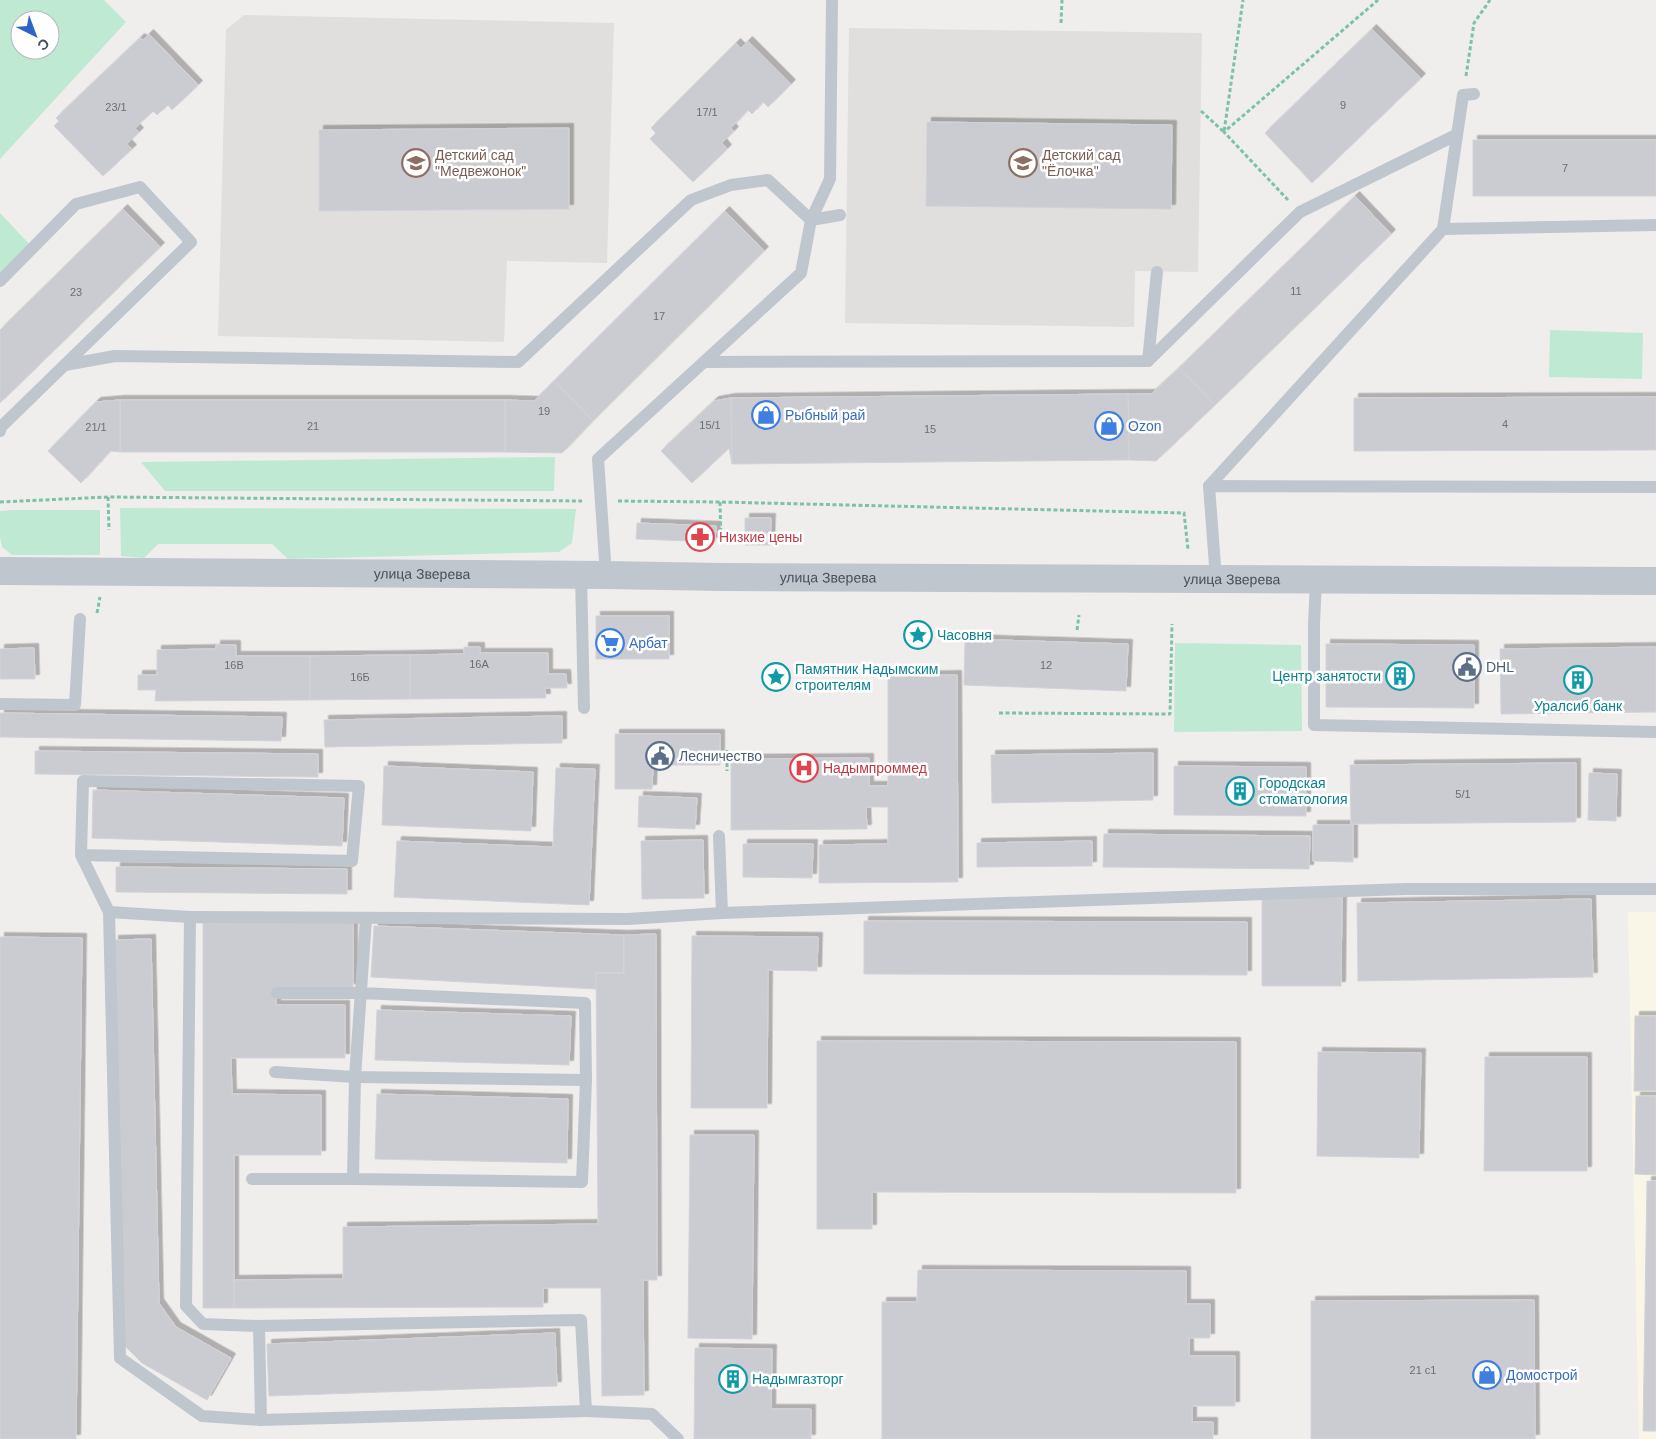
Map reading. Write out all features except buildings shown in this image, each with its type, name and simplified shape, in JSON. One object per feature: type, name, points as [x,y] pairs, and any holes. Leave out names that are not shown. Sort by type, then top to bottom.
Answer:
[{"type":"street","name":"улица Зверева","points":[[0,571],[1656,582]]},
{"type":"lane","points":[[584,708],[593,575],[598,459],[802,273],[811,220],[830,179],[832,0]]},
{"type":"lane","points":[[1216,579],[1209,486],[1443,229],[1456,135],[1468,94]]},
{"type":"lane","points":[[704,362],[1148,362],[1300,212],[1456,135]]},
{"type":"lane","points":[[65,365],[115,356],[518,362],[691,200],[731,185],[768,180],[811,220]]},
{"type":"lane","points":[[0,281],[76,204],[140,187],[191,242],[1,427],[0,431]]},
{"type":"lane","points":[[811,220],[840,215]]},
{"type":"lane","points":[[1443,229],[1656,225]]},
{"type":"lane","points":[[1148,362],[1158,272]]},
{"type":"lane","points":[[1209,486],[1656,487]]},
{"type":"lane","points":[[1316,580],[1314,725],[1656,732]]},
{"type":"lane","points":[[0,704],[75,705],[80,619]]},
{"type":"lane","points":[[81,855],[352,861],[359,786],[83,781],[81,855],[109,912],[120,1358],[202,1416],[261,1420],[586,1411],[652,1414],[678,1439]]},
{"type":"lane","points":[[719,836],[722,913]]},
{"type":"lane","points":[[109,912],[190,917],[628,919],[722,913],[1406,889],[1656,889]]},
{"type":"lane","points":[[190,917],[186,1306],[204,1324],[259,1326],[581,1320],[586,1411]]},
{"type":"lane","points":[[353,1179],[355,1077],[366,918]]},
{"type":"lane","points":[[252,1179],[582,1182],[586,1080],[586,1003],[361,993],[277,993]]},
{"type":"lane","points":[[275,1072],[355,1077],[586,1080]]},
{"type":"lane","points":[[259,1326],[261,1420]]},
{"type":"path","points":[[1061,24],[1062,0]]},
{"type":"path","points":[[1224,132],[1244,0]]},
{"type":"path","points":[[1224,132],[1378,0]]},
{"type":"path","points":[[1468,94],[1474,23],[1490,0]]},
{"type":"path","points":[[1201,111],[1224,132],[1300,212]]},
{"type":"path","points":[[108,497],[109,530]]},
{"type":"path","points":[[720,502],[722,542]]},
{"type":"path","points":[[96,619],[100,595]]},
{"type":"path","points":[[1077,630],[1079,615]]},
{"type":"path","points":[[999,713],[1170,714],[1172,624]]},
{"type":"path","points":[[727,750],[727,771]]},
{"type":"shaded area","name":"Детский сад \"Медвежонок\"","points":[[244,15],[614,23],[607,263],[507,261],[504,342],[218,336],[226,30]]},
{"type":"shaded area","name":"Детский сад \"Ёлочка\"","points":[[849,28],[1202,33],[1198,272],[1135,271],[1134,327],[845,323]]},
{"type":"shaded area","points":[[1628,912],[1656,912],[1656,1439],[1639,1439]]},
{"type":"green space","points":[[0,0],[104,0],[126,22],[0,159]]},
{"type":"green space","points":[[0,213],[32,247],[0,279]]},
{"type":"green space","points":[[1550,330],[1643,333],[1642,379],[1549,377]]},
{"type":"green space","points":[[555,457],[554,491],[165,491],[141,462]]},
{"type":"green space","points":[[120,508],[576,509],[572,543],[559,552],[288,559],[272,544],[158,544],[144,558],[121,556]]},
{"type":"green space","points":[[100,510],[100,555],[12,555],[2,547],[0,511]]},
{"type":"green space","points":[[1175,643],[1301,645],[1302,731],[1174,732]]},
{"type":"place","name":"Детский сад \"Медвежонок\"","points":[[416,163]]},
{"type":"place","name":"Детский сад \"Ёлочка\"","points":[[1023,163]]},
{"type":"place","name":"Рыбный рай","points":[[766,415]]},
{"type":"place","name":"Ozon","points":[[1109,426]]},
{"type":"place","name":"Низкие цены","points":[[700,537]]},
{"type":"place","name":"Часовня","points":[[918,635]]},
{"type":"place","name":"Арбат","points":[[610,643]]},
{"type":"place","name":"DHL","points":[[1467,667]]},
{"type":"place","name":"Центр занятости","points":[[1400,676]]},
{"type":"place","name":"Памятник Надымским строителям","points":[[776,677]]},
{"type":"place","name":"Уралсиб банк","points":[[1578,680]]},
{"type":"place","name":"Лесничество","points":[[660,756]]},
{"type":"place","name":"Надымпроммед","points":[[804,768]]},
{"type":"place","name":"Городская стоматология","points":[[1240,791]]},
{"type":"place","name":"Домострой","points":[[1487,1375]]},
{"type":"place","name":"Надымгазторг","points":[[733,1379]]}]
